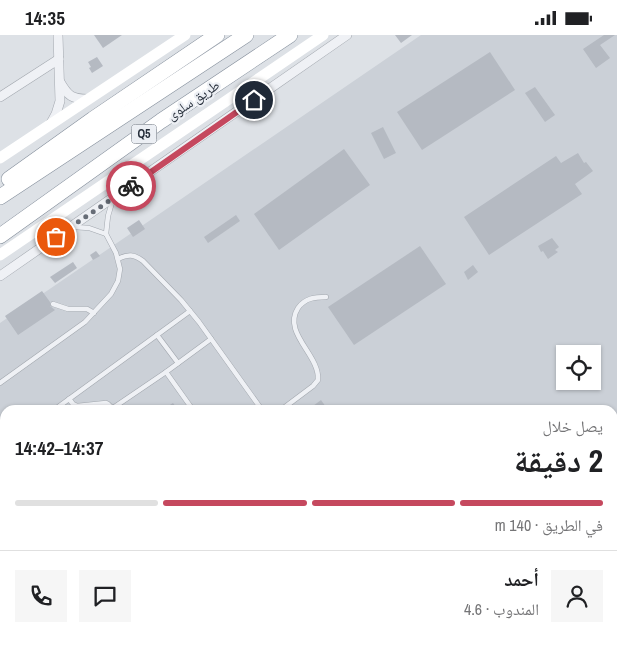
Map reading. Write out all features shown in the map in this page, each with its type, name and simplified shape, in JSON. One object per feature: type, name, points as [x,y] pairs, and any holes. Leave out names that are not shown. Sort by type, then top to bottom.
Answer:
[{"type":"highway","points":[[0,185],[217,35]]},
{"type":"highway","name":"طريق سلوى","points":[[0,197],[246,35]]},
{"type":"highway","name":"طريق سلوى","points":[[0,237],[161,121],[290,35]]},
{"type":"main road","points":[[0,158],[185,35]]},
{"type":"main road","name":"طريق سلوى","points":[[0,255],[322,35]]},
{"type":"street","points":[[51,123],[59,108],[60,101],[58,35]]},
{"type":"street","points":[[0,276],[347,35]]},
{"type":"street","points":[[0,97],[59,59]]},
{"type":"street","points":[[60,82],[68,95],[74,98],[87,99]]},
{"type":"lane","points":[[0,383],[85,322],[111,294],[118,281],[120,269],[118,259],[106,234],[108,215],[114,197]]},
{"type":"lane","points":[[70,228],[89,228],[106,234]]},
{"type":"lane","points":[[118,259],[130,255],[140,258],[190,311],[258,405]]},
{"type":"lane","points":[[288,405],[318,380],[317,369],[295,329],[295,315],[302,303],[314,297],[326,297]]},
{"type":"lane","points":[[53,304],[68,309],[87,309],[94,313]]},
{"type":"lane","points":[[61,405],[190,311]]},
{"type":"lane","points":[[157,335],[178,363]]},
{"type":"lane","points":[[118,405],[211,339]]},
{"type":"lane","points":[[166,372],[189,405]]},
{"type":"lane","points":[[69,399],[75,405]]},
{"type":"lane","points":[[87,405],[106,403],[109,405]]},
{"type":"shaded area","points":[[421,35],[617,35],[617,405],[0,405],[0,323]]},
{"type":"building","points":[[94,35],[122,35],[103,48]]},
{"type":"building","points":[[395,35],[412,35],[401,43]]},
{"type":"building","points":[[604,35],[615,35],[600,45],[610,58],[596,68],[583,49]]},
{"type":"building","points":[[490,52],[515,90],[422,150],[397,112]]},
{"type":"building","points":[[97,57],[103,66],[92,73],[88,62]]},
{"type":"building","points":[[535,87],[555,115],[545,122],[525,93]]},
{"type":"building","points":[[383,127],[396,153],[384,159],[371,133]]},
{"type":"building","points":[[344,149],[370,185],[279,250],[254,214]]},
{"type":"building","points":[[578,153],[584,163],[586,162],[593,171],[575,184],[582,194],[489,255],[464,217],[556,156],[561,163]]},
{"type":"building","points":[[236,215],[240,221],[208,243],[204,237]]},
{"type":"building","points":[[139,220],[145,229],[133,237],[127,228]]},
{"type":"building","points":[[552,238],[559,247],[555,250],[558,252],[548,259],[538,246]]},
{"type":"building","points":[[420,246],[446,284],[354,345],[328,307]]},
{"type":"building","points":[[96,251],[100,256],[93,260],[90,255]]},
{"type":"building","points":[[73,262],[77,268],[55,283],[50,277]]},
{"type":"building","points":[[473,265],[478,272],[468,280],[464,272]]},
{"type":"building","points":[[42,291],[50,302],[50,306],[55,310],[18,335],[5,316]]},
{"type":"building","points":[[321,400],[324,405],[314,405]]},
{"type":"way so far","points":[[56,237],[131,186]]},
{"type":"route","points":[[131,186],[254,100]]}]
